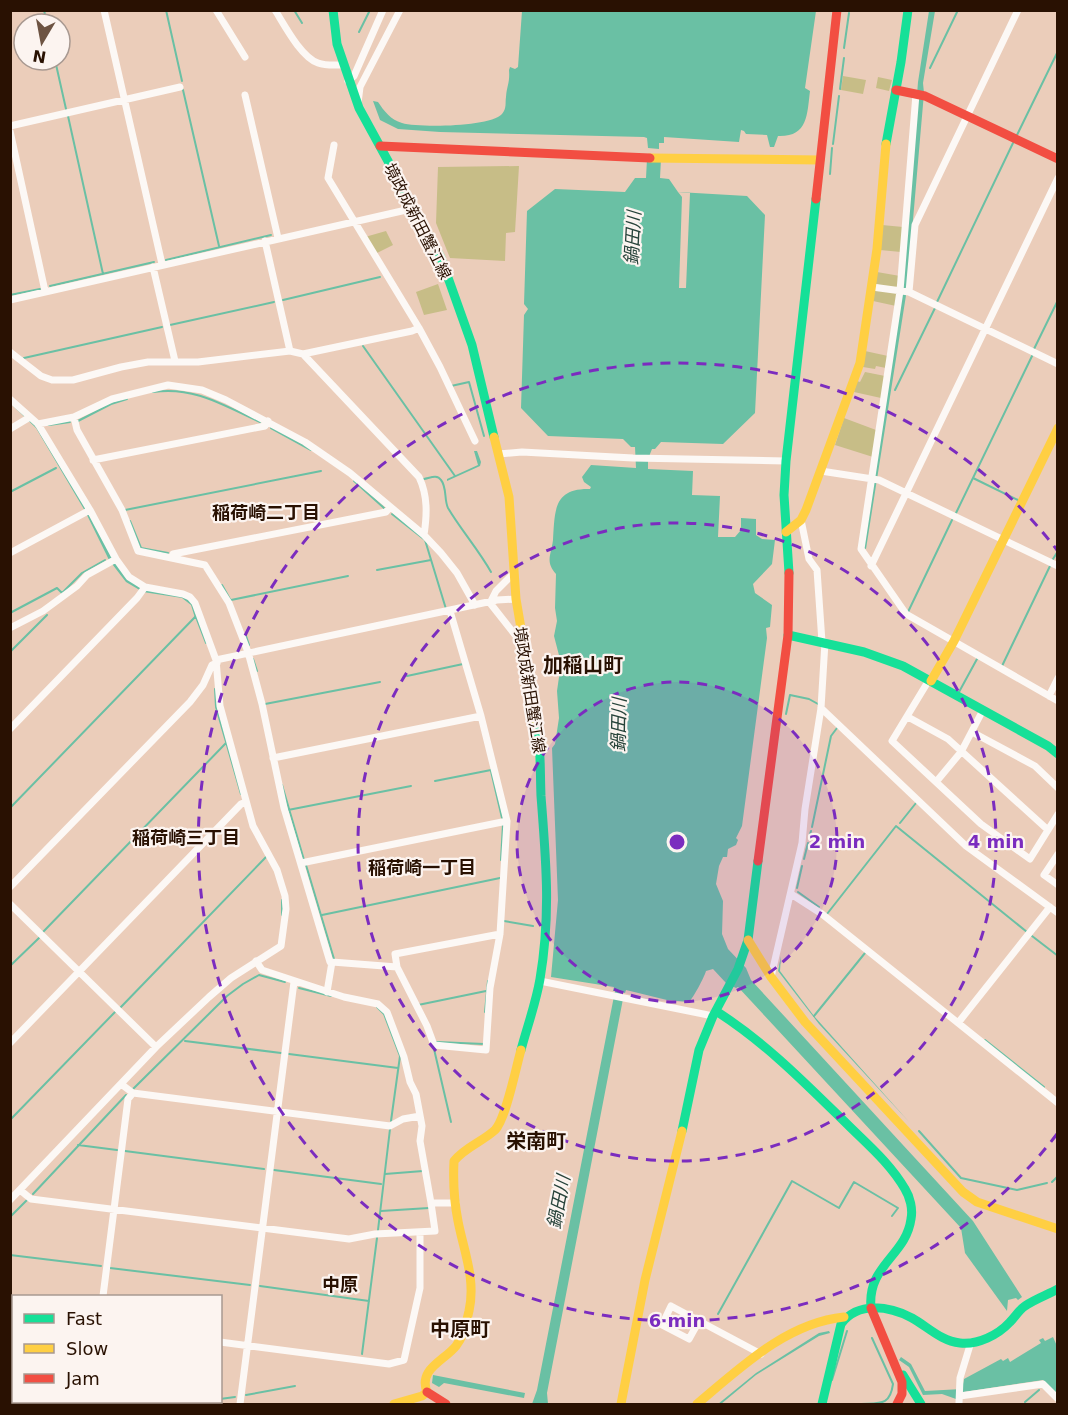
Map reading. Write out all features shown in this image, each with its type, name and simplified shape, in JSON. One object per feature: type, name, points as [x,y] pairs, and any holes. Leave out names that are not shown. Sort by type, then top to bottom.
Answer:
[{"type":"main road","name":"境政成新田蟹江線","points":[[333,10],[337,44],[348,81],[358,105],[441,258],[472,345],[509,496],[516,599],[540,740],[541,793],[547,866],[547,924],[540,981],[500,1124],[492,1134],[463,1151],[454,1161],[456,1203],[469,1263],[472,1293],[466,1323],[458,1342],[425,1376],[424,1387],[427,1392]]},
{"type":"main road","points":[[621,1404],[645,1280],[676,1157],[699,1050],[743,956],[748,940],[788,635],[790,586],[786,532],[786,461],[837,10]]},
{"type":"main road","points":[[786,532],[801,520],[860,363],[872,287],[884,153],[908,10]]},
{"type":"main road","points":[[896,90],[919,95],[1058,159]]},
{"type":"main road","points":[[380,146],[666,159],[820,160]]},
{"type":"main road","points":[[930,681],[954,640],[1058,428]]},
{"type":"main road","points":[[788,635],[824,642],[884,659],[930,681],[1048,746],[1058,754]]},
{"type":"main road","points":[[748,940],[771,976],[806,1022],[963,1192],[977,1202],[1058,1229]]},
{"type":"main road","points":[[715,1013],[758,1039],[797,1072],[862,1138],[904,1188],[911,1208],[910,1226],[875,1277],[869,1292],[871,1308],[902,1382],[903,1392],[897,1404]]},
{"type":"main road","points":[[822,1404],[840,1324],[850,1312],[871,1308],[903,1314],[951,1341],[970,1342],[979,1341],[999,1331],[1025,1306],[1058,1289]]},
{"type":"main road","points":[[697,1404],[761,1354],[814,1322],[844,1317]]},
{"type":"main road","points":[[893,1359],[921,1404]]},
{"type":"main road","points":[[394,1404],[422,1396],[427,1392],[446,1404]]},
{"type":"street","points":[[104,10],[162,264]]},
{"type":"street","points":[[216,10],[245,57]]},
{"type":"street","points":[[275,10],[304,54],[312,61],[328,65],[343,65]]},
{"type":"street","points":[[348,81],[354,76],[383,10]]},
{"type":"street","points":[[358,105],[360,87],[400,10]]},
{"type":"street","points":[[1018,10],[915,225],[861,549],[906,614],[1058,701]]},
{"type":"street","points":[[10,126],[180,87]]},
{"type":"street","points":[[245,95],[278,238]]},
{"type":"street","points":[[903,291],[919,95]]},
{"type":"street","points":[[10,131],[45,291]]},
{"type":"street","points":[[334,145],[328,178],[419,328],[475,441]]},
{"type":"street","points":[[871,566],[1058,178]]},
{"type":"street","points":[[10,300],[415,208]]},
{"type":"street","points":[[265,241],[290,351]]},
{"type":"street","points":[[153,267],[175,361]]},
{"type":"street","points":[[872,287],[903,291],[1058,364]]},
{"type":"street","points":[[10,352],[41,376],[52,380],[75,380],[148,362],[198,362],[290,351],[303,354],[419,328]]},
{"type":"street","points":[[303,354],[419,477],[424,488],[426,507],[424,535]]},
{"type":"street","points":[[38,424],[74,417],[112,399],[168,385],[202,390],[268,421],[305,442],[350,473],[424,535],[457,573],[475,605]]},
{"type":"street","points":[[10,399],[28,419],[38,424],[88,511],[113,561],[144,589],[183,594],[192,599],[215,663],[220,706],[253,826],[277,870],[285,896],[286,909],[281,946],[223,984],[156,1047],[10,1200]]},
{"type":"street","points":[[74,417],[76,430],[122,510],[138,551],[204,565],[229,603],[248,652],[284,808],[330,962],[397,967]]},
{"type":"street","points":[[10,429],[28,419]]},
{"type":"street","points":[[93,460],[266,426],[268,421]]},
{"type":"street","points":[[499,454],[522,452],[633,458],[786,461]]},
{"type":"street","points":[[821,471],[874,479],[1058,566]]},
{"type":"street","points":[[172,558],[173,554],[386,512],[390,507]]},
{"type":"street","points":[[10,553],[88,511]]},
{"type":"street","points":[[771,976],[802,843],[821,708],[824,642],[817,570],[809,559],[801,520]]},
{"type":"street","points":[[10,628],[43,611],[77,586],[87,575],[113,561]]},
{"type":"street","points":[[490,603],[496,591],[514,573]]},
{"type":"street","points":[[10,729],[144,589]]},
{"type":"street","points":[[10,887],[190,702],[215,663],[248,652],[497,600],[516,599]]},
{"type":"street","points":[[490,603],[523,645]]},
{"type":"street","points":[[450,611],[481,716],[507,821],[500,934],[490,988],[486,1050],[434,1045],[428,1026],[397,967],[395,954],[500,934]]},
{"type":"street","points":[[1049,696],[1058,678]]},
{"type":"street","points":[[930,681],[892,741],[981,824],[1030,859],[1058,814]]},
{"type":"street","points":[[821,708],[966,846],[1058,913]]},
{"type":"street","points":[[936,782],[961,752],[983,710]]},
{"type":"street","points":[[273,758],[481,716]]},
{"type":"street","points":[[908,717],[948,739],[1048,830]]},
{"type":"street","points":[[972,732],[1026,760],[1044,773],[1058,788]]},
{"type":"street","points":[[10,1043],[241,804],[246,802]]},
{"type":"street","points":[[301,863],[507,821]]},
{"type":"street","points":[[1058,854],[1044,875],[1058,885]]},
{"type":"street","points":[[791,894],[822,914],[1058,1103]]},
{"type":"street","points":[[10,904],[156,1047]]},
{"type":"street","points":[[958,1023],[1050,907]]},
{"type":"street","points":[[20,1190],[31,1199],[349,1239],[375,1234],[435,1231],[420,1141],[420,1116],[416,1094],[387,1012],[378,1004],[327,992],[262,970],[256,961]]},
{"type":"street","points":[[327,992],[332,962]]},
{"type":"street","points":[[540,981],[715,1013]]},
{"type":"street","points":[[240,1404],[294,982]]},
{"type":"street","points":[[121,1084],[133,1093],[390,1126],[403,1119],[420,1116]]},
{"type":"street","points":[[103,1295],[128,1098],[133,1093]]},
{"type":"street","points":[[431,1203],[456,1203]]},
{"type":"street","points":[[222,1342],[389,1364],[404,1360],[420,1288],[420,1232]]},
{"type":"street","points":[[699,1321],[689,1339],[662,1324],[671,1306],[761,1354]]},
{"type":"street","points":[[970,1342],[960,1378],[960,1395],[1043,1384],[1058,1399]]},
{"type":"shaded area","points":[[843,76],[866,80],[863,94],[841,90]]},
{"type":"shaded area","points":[[878,77],[892,80],[889,91],[876,88]]},
{"type":"shaded area","points":[[519,166],[515,232],[506,233],[505,261],[450,258],[436,223],[438,167]]},
{"type":"shaded area","points":[[882,225],[903,227],[901,252],[880,250]]},
{"type":"shaded area","points":[[386,231],[393,245],[375,254],[365,237]]},
{"type":"shaded area","points":[[877,272],[900,276],[898,289],[875,284]]},
{"type":"shaded area","points":[[438,284],[447,310],[424,315],[416,292]]},
{"type":"shaded area","points":[[874,291],[898,293],[896,306],[873,301]]},
{"type":"shaded area","points":[[865,351],[888,356],[886,368],[863,367]]},
{"type":"shaded area","points":[[865,372],[885,376],[881,398],[854,392],[857,381],[860,382]]},
{"type":"shaded area","points":[[844,418],[876,430],[873,457],[835,445]]},
{"type":"water","points":[[522,11],[816,11],[805,88],[810,91],[804,123],[795,133],[778,136],[774,147],[770,147],[767,135],[746,134],[741,130],[739,142],[664,137],[664,143],[659,143],[659,149],[648,148],[647,138],[644,137],[440,132],[398,129],[380,120],[373,101],[378,102],[394,120],[411,125],[470,124],[484,122],[502,114],[505,108],[510,67],[515,69],[518,67]]},
{"type":"water","points":[[929,11],[935,11],[923,83],[907,289],[866,549],[863,548],[902,289],[918,82]]},
{"type":"water","name":"鍋田川","points":[[647,159],[661,159],[660,178],[669,179],[678,192],[747,196],[765,215],[755,413],[723,444],[661,442],[655,449],[652,449],[648,459],[648,469],[693,471],[692,495],[720,496],[718,537],[735,537],[741,530],[741,518],[756,519],[756,535],[762,539],[775,540],[772,564],[753,584],[755,593],[772,605],[770,627],[766,628],[767,638],[742,826],[736,838],[738,840],[736,845],[728,849],[727,857],[723,857],[716,884],[723,901],[722,934],[728,949],[746,968],[751,980],[973,1221],[1022,1297],[1018,1300],[1016,1298],[1008,1300],[1007,1311],[965,1253],[961,1228],[738,987],[726,983],[713,969],[706,971],[689,1002],[667,1000],[626,990],[625,993],[621,992],[620,998],[623,999],[547,1393],[548,1404],[532,1404],[537,1390],[615,991],[613,991],[614,987],[551,977],[558,900],[552,748],[555,744],[559,718],[557,691],[561,663],[554,636],[557,621],[556,574],[550,558],[554,520],[558,503],[563,497],[569,492],[590,489],[591,487],[584,482],[582,477],[591,465],[636,468],[635,447],[631,447],[623,439],[548,436],[521,408],[524,315],[528,309],[524,304],[527,211],[555,189],[625,192],[635,178],[646,178]]},
{"type":"water","points":[[10,401],[38,427],[128,579],[184,597],[192,603],[197,617],[195,618],[191,605],[182,598],[143,592],[126,582],[109,560],[85,511],[36,428]]},
{"type":"water","points":[[474,451],[477,451],[480,466],[447,481],[478,465]]},
{"type":"water","points":[[781,956],[780,971],[814,1016],[910,1123],[819,1024],[778,971]]},
{"type":"water","points":[[829,1331],[830,1333],[819,1336],[756,1375],[721,1404],[718,1404],[756,1373],[819,1333]]},
{"type":"water","points":[[1053,1337],[1057,1346],[1057,1394],[1043,1380],[957,1393],[956,1399],[942,1394],[923,1395],[909,1367],[899,1360],[901,1357],[911,1364],[925,1391],[962,1389],[964,1379],[1001,1359],[1003,1361],[1008,1358],[1010,1362],[1041,1343],[1039,1340],[1043,1338],[1045,1341]]},
{"type":"water","points":[[433,1375],[525,1393],[524,1398],[444,1383],[439,1387],[432,1383]]},
{"type":"pier","points":[[678,192],[690,193],[686,288],[679,288],[682,197]]},
{"type":"waterway","points":[[166,10],[182,81]]},
{"type":"waterway","points":[[294,10],[302,23]]},
{"type":"waterway","points":[[359,32],[370,10]]},
{"type":"waterway","points":[[930,68],[958,10]]},
{"type":"waterway","points":[[844,48],[849,13]]},
{"type":"waterway","points":[[1017,135],[1058,51]]},
{"type":"waterway","points":[[840,89],[844,58]]},
{"type":"waterway","points":[[58,72],[66,109]]},
{"type":"waterway","points":[[183,90],[219,246]]},
{"type":"waterway","points":[[833,144],[839,96]]},
{"type":"waterway","points":[[68,116],[103,274]]},
{"type":"waterway","points":[[937,302],[1013,143]]},
{"type":"waterway","points":[[830,174],[832,148]]},
{"type":"waterway","points":[[166,260],[271,235]]},
{"type":"waterway","points":[[50,286],[154,262]]},
{"type":"waterway","points":[[283,300],[380,277]]},
{"type":"waterway","points":[[10,295],[40,289]]},
{"type":"waterway","points":[[1034,349],[1058,300]]},
{"type":"waterway","points":[[170,325],[274,302]]},
{"type":"waterway","points":[[895,390],[935,308]]},
{"type":"waterway","points":[[24,358],[162,327]]},
{"type":"waterway","points":[[363,346],[455,476]]},
{"type":"waterway","points":[[956,513],[1033,354]]},
{"type":"waterway","points":[[451,386],[469,382],[484,436]]},
{"type":"waterway","points":[[153,392],[195,394],[221,403],[260,422]]},
{"type":"waterway","points":[[78,421],[111,404],[127,399]]},
{"type":"waterway","points":[[49,425],[70,422]]},
{"type":"waterway","points":[[271,428],[311,450]]},
{"type":"waterway","points":[[10,492],[56,468]]},
{"type":"waterway","points":[[125,510],[321,471]]},
{"type":"waterway","points":[[424,479],[435,477],[441,480],[448,508],[491,572]]},
{"type":"waterway","points":[[973,478],[1018,500]]},
{"type":"waterway","points":[[354,481],[384,508]]},
{"type":"waterway","points":[[392,514],[425,540],[446,609]]},
{"type":"waterway","points":[[908,612],[952,520]]},
{"type":"waterway","points":[[130,521],[141,548],[168,553]]},
{"type":"waterway","points":[[1053,559],[1058,551]]},
{"type":"waterway","points":[[10,613],[57,588],[62,593],[82,573],[105,560]]},
{"type":"waterway","points":[[377,570],[431,560]]},
{"type":"waterway","points":[[1002,666],[1050,566]]},
{"type":"waterway","points":[[231,600],[348,576]]},
{"type":"waterway","points":[[222,585],[231,601]]},
{"type":"waterway","points":[[10,652],[47,615]]},
{"type":"waterway","points":[[10,808],[196,616]]},
{"type":"waterway","points":[[196,617],[206,643]]},
{"type":"waterway","points":[[246,636],[249,645]]},
{"type":"waterway","points":[[253,659],[257,671]]},
{"type":"waterway","points":[[959,692],[977,659]]},
{"type":"waterway","points":[[407,676],[463,664]]},
{"type":"waterway","points":[[265,704],[380,682]]},
{"type":"waterway","points":[[215,689],[216,707],[241,794]]},
{"type":"waterway","points":[[786,714],[790,695],[809,699],[818,704]]},
{"type":"waterway","points":[[812,827],[831,736],[837,728]]},
{"type":"waterway","points":[[43,932],[226,743]]},
{"type":"waterway","points":[[435,781],[491,770]]},
{"type":"waterway","points":[[491,771],[502,818]]},
{"type":"waterway","points":[[282,785],[304,860]]},
{"type":"waterway","points":[[288,810],[411,786]]},
{"type":"waterway","points":[[900,823],[916,803]]},
{"type":"waterway","points":[[501,860],[503,824]]},
{"type":"waterway","points":[[827,914],[896,826],[1027,932]]},
{"type":"waterway","points":[[809,837],[811,831]]},
{"type":"waterway","points":[[804,859],[808,843]]},
{"type":"waterway","points":[[120,1008],[266,857]]},
{"type":"waterway","points":[[306,865],[334,959]]},
{"type":"waterway","points":[[797,888],[802,866]]},
{"type":"waterway","points":[[322,915],[500,878]]},
{"type":"waterway","points":[[798,892],[819,907]]},
{"type":"waterway","points":[[282,900],[282,915]]},
{"type":"waterway","points":[[504,921],[533,926]]},
{"type":"waterway","points":[[1032,936],[1058,956]]},
{"type":"waterway","points":[[10,966],[40,937]]},
{"type":"waterway","points":[[814,1016],[865,953]]},
{"type":"waterway","points":[[133,1089],[227,996],[243,984],[259,975],[285,982]]},
{"type":"waterway","points":[[485,1012],[488,981]]},
{"type":"waterway","points":[[299,988],[331,996]]},
{"type":"waterway","points":[[418,1005],[486,991]]},
{"type":"waterway","points":[[377,1007],[384,1014],[400,1056],[391,1121]]},
{"type":"waterway","points":[[10,1120],[115,1012]]},
{"type":"waterway","points":[[985,1040],[1044,1087]]},
{"type":"waterway","points":[[185,1041],[281,1053]]},
{"type":"waterway","points":[[437,1042],[484,1044]]},
{"type":"waterway","points":[[434,1049],[451,1122]]},
{"type":"waterway","points":[[289,1054],[398,1068]]},
{"type":"waterway","points":[[33,1194],[126,1095]]},
{"type":"waterway","points":[[378,1230],[390,1129]]},
{"type":"waterway","points":[[919,1131],[961,1178],[1017,1190],[1047,1183]]},
{"type":"waterway","points":[[78,1145],[117,1150]]},
{"type":"waterway","points":[[125,1151],[264,1169]]},
{"type":"waterway","points":[[274,1170],[381,1184]]},
{"type":"waterway","points":[[385,1174],[423,1171]]},
{"type":"waterway","points":[[1052,1182],[1058,1176]]},
{"type":"waterway","points":[[718,1314],[792,1181],[839,1208],[854,1182],[898,1208],[892,1216]]},
{"type":"waterway","points":[[10,1217],[27,1200]]},
{"type":"waterway","points":[[381,1211],[429,1208]]},
{"type":"waterway","points":[[362,1354],[377,1238]]},
{"type":"waterway","points":[[10,1255],[101,1266]]},
{"type":"waterway","points":[[110,1268],[250,1285]]},
{"type":"waterway","points":[[260,1286],[369,1301]]},
{"type":"waterway","points":[[832,1380],[847,1331]]},
{"type":"waterway","points":[[861,1404],[883,1402],[887,1400],[892,1391],[893,1384],[872,1338]]},
{"type":"waterway","points":[[246,1395],[295,1386]]},
{"type":"waterway","points":[[1025,1402],[1039,1390]]},
{"type":"waterway","points":[[222,1399],[235,1397]]},
{"type":"traffic: fast","points":[[333,10],[337,44],[359,108],[441,258],[472,345],[494,437]]},
{"type":"traffic: fast","points":[[886,144],[908,10]]},
{"type":"traffic: fast","points":[[789,573],[784,495],[786,461],[816,199]]},
{"type":"traffic: fast","points":[[788,635],[864,652],[903,666],[1048,746],[1058,754]]},
{"type":"traffic: fast","points":[[521,1050],[538,988],[546,932],[546,865],[537,722]]},
{"type":"traffic: fast","points":[[682,1131],[699,1050],[713,1016],[738,969],[748,940],[758,861]]},
{"type":"traffic: fast","points":[[716,1011],[752,1036],[800,1079],[878,1154],[907,1192],[912,1211],[908,1232],[875,1281],[871,1293],[871,1308]]},
{"type":"traffic: fast","points":[[822,1404],[841,1324],[856,1312],[874,1308],[894,1311],[912,1318],[947,1340],[967,1343],[981,1341],[994,1335],[1025,1306],[1058,1289]]},
{"type":"traffic: fast","points":[[903,1375],[921,1404]]},
{"type":"traffic: slow","points":[[786,532],[801,520],[806,510],[860,363],[877,249],[886,144]]},
{"type":"traffic: slow","points":[[650,158],[820,160]]},
{"type":"traffic: slow","points":[[931,681],[954,641],[1058,428]]},
{"type":"traffic: slow","points":[[494,437],[509,497],[516,599],[537,722]]},
{"type":"traffic: slow","points":[[748,940],[771,977],[805,1022],[963,1192],[977,1202],[1058,1229]]},
{"type":"traffic: slow","points":[[394,1404],[422,1396],[427,1392],[425,1384],[429,1371],[456,1346],[463,1334],[469,1311],[471,1288],[458,1221],[454,1161],[495,1130],[499,1124],[507,1104],[521,1050]]},
{"type":"traffic: slow","points":[[621,1404],[645,1280],[682,1131]]},
{"type":"traffic: slow","points":[[697,1404],[747,1362],[783,1338],[823,1321],[844,1317]]},
{"type":"traffic: jam","points":[[816,199],[837,10]]},
{"type":"traffic: jam","points":[[896,90],[925,96],[1058,159]]},
{"type":"traffic: jam","points":[[380,146],[650,158]]},
{"type":"traffic: jam","points":[[758,861],[788,635],[789,573]]},
{"type":"traffic: jam","points":[[871,1308],[902,1382],[902,1394],[897,1404]]},
{"type":"traffic: jam","points":[[427,1392],[446,1404]]},
{"type":"district","name":"稲荷崎二丁目","points":[[266,513]]},
{"type":"district","name":"加稲山町","points":[[583,665]]},
{"type":"district","name":"稲荷崎三丁目","points":[[186,838]]},
{"type":"district","name":"稲荷崎一丁目","points":[[422,868]]},
{"type":"district","name":"栄南町","points":[[536,1141]]},
{"type":"district","name":"中原","points":[[340,1285]]},
{"type":"district","name":"中原町","points":[[460,1329]]}]
